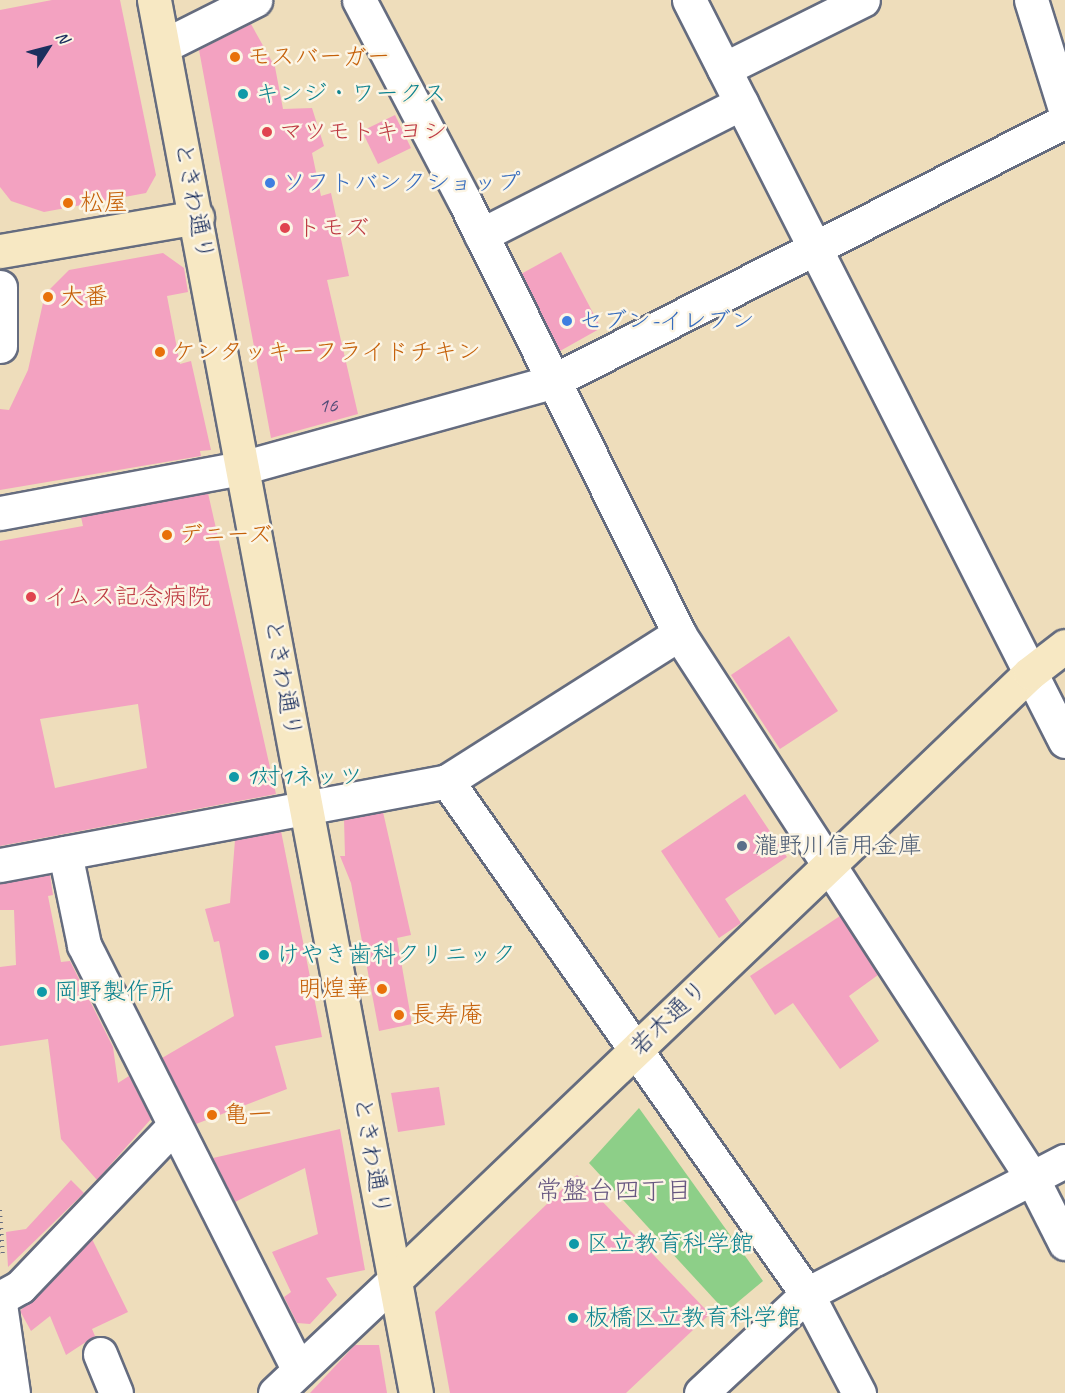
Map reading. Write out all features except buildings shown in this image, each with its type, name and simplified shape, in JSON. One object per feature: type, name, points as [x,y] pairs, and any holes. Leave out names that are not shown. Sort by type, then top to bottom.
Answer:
[{"type":"street","name":"ときわ通り","points":[[154,0],[165,45],[416,1393]]},
{"type":"street","points":[[165,45],[255,0]]},
{"type":"street","points":[[359,0],[481,235],[551,382],[679,634],[1032,1178],[1065,1243]]},
{"type":"street","points":[[689,0],[1065,741]]},
{"type":"street","points":[[724,69],[863,0]]},
{"type":"street","points":[[1031,0],[1065,109]]},
{"type":"street","points":[[481,235],[741,103]]},
{"type":"street","points":[[0,513],[244,467],[551,382],[1065,121]]},
{"type":"street","points":[[0,251],[197,217]]},
{"type":"street","points":[[0,288],[0,346]]},
{"type":"street","points":[[0,865],[447,781],[679,634]]},
{"type":"street","name":"若木通り","points":[[275,1393],[1030,673],[1065,646]]},
{"type":"street","points":[[447,781],[633,1052],[807,1294],[859,1393]]},
{"type":"street","points":[[65,853],[84,945],[172,1127],[299,1371]]},
{"type":"street","points":[[0,1298],[20,1287],[172,1127]]},
{"type":"street","points":[[701,1393],[807,1294],[1065,1161]]},
{"type":"street","points":[[0,1304],[13,1393]]},
{"type":"street","points":[[100,1354],[116,1393]]},
{"type":"green space","points":[[639,1108],[763,1281],[726,1312],[589,1163]]},
{"type":"place","name":"モスバーガー","points":[[235,57]]},
{"type":"place","name":"キンジ・ワークス","points":[[243,94]]},
{"type":"place","name":"マツモトキヨシ","points":[[267,132]]},
{"type":"place","name":"ソフトバンクショップ","points":[[270,183]]},
{"type":"place","name":"松屋","points":[[68,203]]},
{"type":"place","name":"トモズ","points":[[285,228]]},
{"type":"place","name":"大番","points":[[48,297]]},
{"type":"place","name":"セブン-イレブン","points":[[567,321]]},
{"type":"place","name":"ケンタッキーフライドチキン","points":[[160,352]]},
{"type":"place","name":"デニーズ","points":[[167,535]]},
{"type":"place","name":"イムス記念病院","points":[[31,597]]},
{"type":"place","name":"1対1ネッツ","points":[[234,777]]},
{"type":"place","name":"瀧野川信用金庫","points":[[742,846]]},
{"type":"place","name":"けやき歯科クリニック","points":[[264,955]]},
{"type":"place","name":"明煌華","points":[[382,989]]},
{"type":"place","name":"岡野製作所","points":[[42,992]]},
{"type":"place","name":"長寿庵","points":[[399,1015]]},
{"type":"place","name":"亀一","points":[[212,1115]]},
{"type":"place","name":"区立教育科学館","points":[[574,1244]]},
{"type":"place","name":"板橋区立教育科学館","points":[[573,1318]]},
{"type":"district","name":"常盤台四丁目","points":[[614,1191]]}]
